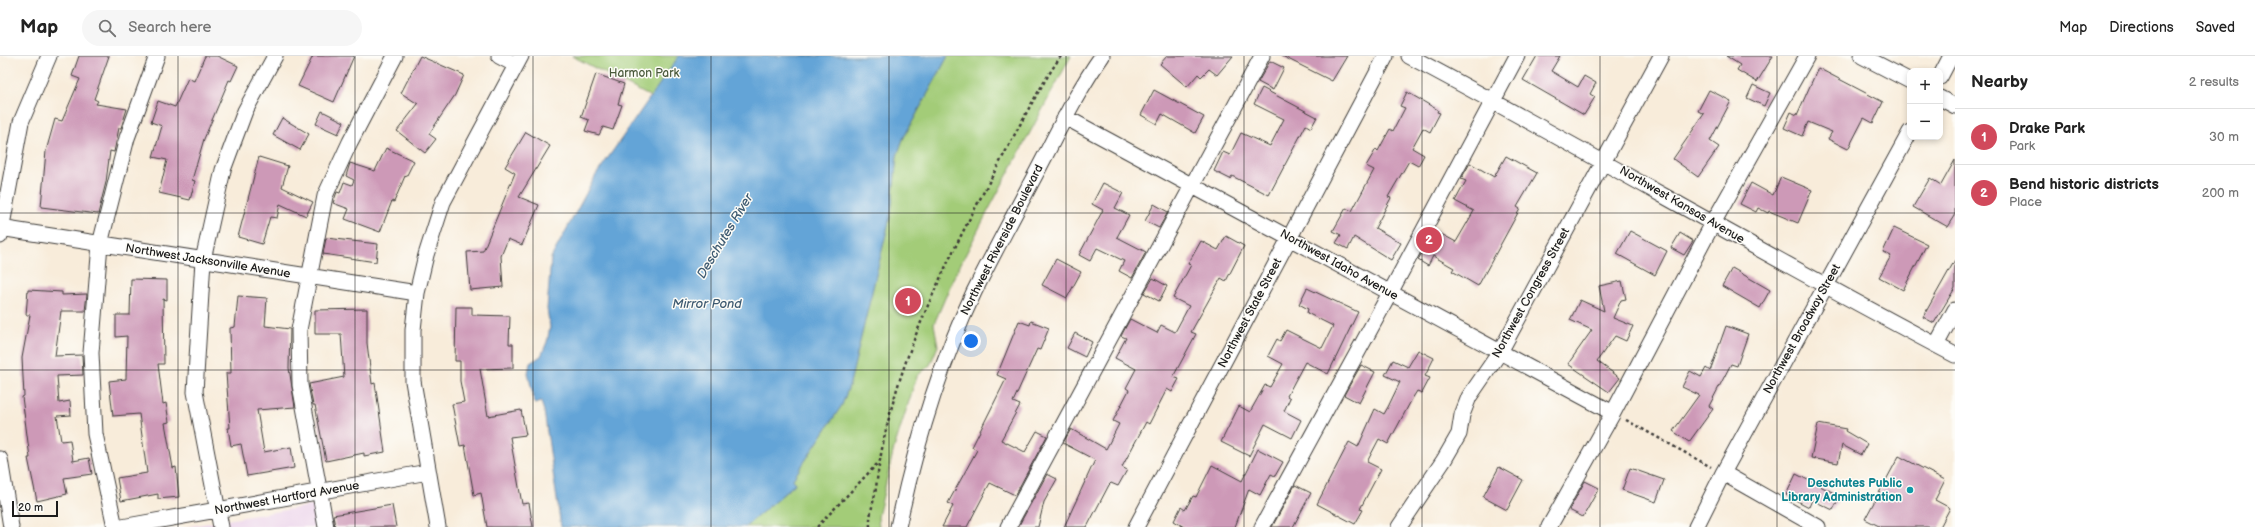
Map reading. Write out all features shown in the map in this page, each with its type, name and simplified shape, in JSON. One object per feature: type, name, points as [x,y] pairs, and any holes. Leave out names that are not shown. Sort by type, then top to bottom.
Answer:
[{"type":"street","points":[[0,230],[22,122],[49,56]]},
{"type":"street","points":[[115,527],[95,434],[94,419],[91,353],[100,244],[127,138],[157,56]]},
{"type":"street","points":[[222,527],[195,392],[204,260],[223,170],[245,111],[275,56]]},
{"type":"street","points":[[326,527],[300,386],[299,330],[325,196],[350,142],[395,56]]},
{"type":"street","points":[[438,527],[413,381],[413,330],[417,293],[426,256],[443,202],[518,60],[499,56]]},
{"type":"street","name":"Northwest Riverside Boulevard","points":[[898,527],[917,451],[949,352],[974,293],[1066,117],[1091,72],[1102,56]]},
{"type":"street","points":[[1008,527],[1262,56]]},
{"type":"street","name":"Northwest State Street","points":[[1136,527],[1386,56]]},
{"type":"street","name":"Northwest Kansas Avenue","points":[[1409,56],[1493,100],[1603,161],[1826,288],[1955,355]]},
{"type":"street","points":[[1262,527],[1390,294],[1517,56]]},
{"type":"street","name":"Northwest Congress Street","points":[[1399,527],[1444,460],[1459,434],[1462,415],[1469,397],[1500,352],[1661,56]]},
{"type":"street","points":[[1549,527],[1613,413],[1713,223],[1808,56]]},
{"type":"street","points":[[1862,56],[1907,80]]},
{"type":"street","points":[[1943,71],[1951,56]]},
{"type":"street","points":[[1943,100],[1955,106]]},
{"type":"street","name":"Northwest Idaho Avenue","points":[[1066,117],[1290,238],[1390,294],[1613,413]]},
{"type":"street","name":"Northwest Broadway Street","points":[[1696,527],[1723,473],[1826,288],[1907,138]]},
{"type":"street","name":"Northwest Jacksonville Avenue","points":[[0,230],[204,260],[308,278],[417,293]]},
{"type":"street","points":[[1936,345],[1955,310]]},
{"type":"street","points":[[0,459],[11,527]]},
{"type":"street","name":"Northwest Hartford Avenue","points":[[122,527],[428,472]]},
{"type":"street","points":[[1723,473],[1818,527]]},
{"type":"path","points":[[870,527],[869,516],[875,492],[879,463],[897,390],[912,341],[933,292],[975,208],[1061,56]]},
{"type":"path","points":[[1613,413],[1723,473]]},
{"type":"path","points":[[817,527],[879,463]]},
{"type":"shaded area","points":[[327,503],[331,527],[185,527]]},
{"type":"green space","name":"Harmon Park","points":[[572,56],[679,56],[651,97]]},
{"type":"green space","points":[[948,56],[1071,56],[954,277],[934,324],[938,346],[930,365],[917,376],[894,448],[878,517],[879,527],[745,527],[795,484],[793,479],[842,405],[850,383],[891,213],[897,156],[903,139]]},
{"type":"water","name":"Mirror Pond","points":[[679,56],[948,56],[903,139],[897,156],[891,213],[850,383],[842,405],[793,479],[795,484],[745,527],[561,527],[544,411],[541,402],[535,404],[528,373],[530,363],[541,356],[547,342],[550,327],[547,309],[551,258],[596,175]]},
{"type":"building","points":[[79,56],[109,56],[94,99],[98,101],[96,104],[127,109],[121,128],[119,128],[114,152],[110,151],[106,182],[98,214],[41,207],[46,151],[55,119],[62,121],[80,79],[72,76]]},
{"type":"building","points":[[205,56],[217,56],[238,66],[231,81],[229,80],[204,139],[192,180],[195,181],[190,200],[159,193],[167,160],[153,157],[162,126],[151,122],[158,101],[175,107],[188,78],[194,81]]},
{"type":"building","points":[[313,56],[354,56],[334,102],[298,86]]},
{"type":"building","points":[[420,56],[464,75],[455,95],[429,134],[436,139],[425,153],[397,131],[418,104],[401,93]]},
{"type":"building","points":[[1167,56],[1233,56],[1217,75],[1209,69],[1201,77],[1198,74],[1187,87],[1160,64]]},
{"type":"building","points":[[1282,56],[1347,56],[1332,81]]},
{"type":"building","points":[[1537,56],[1560,56],[1551,71],[1578,87],[1584,76],[1596,83],[1590,94],[1595,97],[1584,115],[1523,80]]},
{"type":"building","points":[[1726,56],[1773,56],[1757,82],[1737,70],[1740,65]]},
{"type":"building","points":[[1270,61],[1284,68],[1273,90],[1258,82]]},
{"type":"building","points":[[1818,68],[1883,102],[1873,123],[1864,118],[1848,149],[1828,139],[1832,132],[1808,122],[1802,136],[1784,128],[1791,112],[1797,115]]},
{"type":"building","points":[[596,74],[624,84],[618,104],[622,105],[613,130],[603,127],[599,135],[585,131],[589,120],[581,117]]},
{"type":"building","points":[[1753,85],[1770,93],[1764,106],[1747,98]]},
{"type":"building","points":[[1262,88],[1317,117],[1311,128],[1306,125],[1269,195],[1232,176],[1230,179],[1214,171],[1223,152],[1230,155],[1241,133],[1270,146],[1284,119],[1254,104]]},
{"type":"building","points":[[1154,90],[1204,117],[1195,133],[1162,114],[1157,124],[1141,115]]},
{"type":"building","points":[[1709,90],[1731,101],[1710,141],[1719,147],[1698,177],[1673,159],[1704,114],[1698,111]]},
{"type":"building","points":[[1407,92],[1438,110],[1437,112],[1440,113],[1430,132],[1423,128],[1412,148],[1424,155],[1418,166],[1409,161],[1388,197],[1391,198],[1375,228],[1401,243],[1391,260],[1354,237],[1348,249],[1336,243],[1341,235],[1333,231],[1346,208],[1352,211],[1374,170],[1366,166],[1376,149],[1378,151],[1390,129],[1393,131],[1405,108],[1400,106]]},
{"type":"building","points":[[322,111],[344,122],[338,134],[316,124]]},
{"type":"building","points":[[282,118],[309,134],[300,150],[273,135]]},
{"type":"building","points":[[526,132],[550,146],[519,197],[539,205],[522,245],[508,239],[501,256],[503,287],[470,290],[467,252],[483,251],[515,173],[505,167]]},
{"type":"building","points":[[386,148],[414,161],[406,177],[405,176],[394,202],[392,201],[380,232],[345,219],[349,209],[333,203],[337,192],[340,193],[344,182],[352,185],[354,180],[346,176],[350,163],[375,171]]},
{"type":"building","points":[[1506,156],[1537,173],[1517,207],[1520,209],[1478,286],[1452,271],[1454,268],[1433,256],[1428,266],[1418,260],[1434,230],[1456,242],[1474,211],[1455,201],[1466,181],[1461,179],[1470,163],[1494,177]]},
{"type":"building","points":[[259,157],[288,166],[282,187],[313,202],[306,216],[280,204],[277,218],[270,217],[262,244],[238,237]]},
{"type":"building","points":[[1955,160],[1955,216],[1948,227],[1913,207],[1930,178],[1941,185]]},
{"type":"building","points":[[1781,177],[1812,190],[1798,223],[1758,208],[1756,212],[1740,204],[1751,183],[1773,195]]},
{"type":"building","points":[[1103,183],[1123,193],[1115,208],[1129,215],[1117,237],[1146,252],[1132,278],[1119,271],[1124,261],[1097,248],[1090,261],[1079,255],[1103,210],[1092,204]]},
{"type":"building","points":[[1154,204],[1168,212],[1159,228],[1145,221]]},
{"type":"building","points":[[1894,228],[1927,244],[1903,290],[1879,277],[1891,256],[1883,252]]},
{"type":"building","points":[[1630,231],[1667,251],[1655,275],[1617,254]]},
{"type":"building","points":[[1680,233],[1693,241],[1684,255],[1671,248]]},
{"type":"building","points":[[1226,236],[1244,246],[1226,281],[1221,278],[1191,332],[1196,334],[1173,377],[1179,379],[1172,392],[1167,389],[1149,424],[1146,422],[1122,467],[1127,470],[1118,486],[1111,483],[1109,485],[1087,527],[1064,527],[1095,460],[1063,443],[1071,429],[1106,449],[1119,424],[1113,421],[1129,390],[1126,388],[1136,369],[1115,358],[1126,338],[1121,336],[1130,319],[1157,333],[1161,325],[1175,332],[1189,306],[1173,298],[1191,265],[1188,264],[1201,241],[1218,250]]},
{"type":"building","points":[[326,238],[378,244],[376,262],[323,254]]},
{"type":"building","points":[[1056,259],[1081,272],[1067,298],[1042,285]]},
{"type":"building","points":[[1955,260],[1955,288],[1934,323],[1923,317]]},
{"type":"building","points":[[1732,268],[1770,290],[1760,308],[1722,286]]},
{"type":"building","points":[[1153,278],[1167,286],[1159,301],[1144,293]]},
{"type":"building","points":[[131,279],[167,280],[167,300],[163,299],[164,364],[158,364],[163,404],[166,403],[169,422],[165,423],[173,468],[176,467],[179,497],[158,499],[158,494],[121,501],[117,478],[147,473],[139,414],[113,416],[109,381],[126,379],[127,336],[116,337],[116,315],[130,315]]},
{"type":"building","points":[[1622,281],[1626,299],[1621,300],[1613,318],[1633,326],[1626,341],[1615,336],[1597,361],[1620,378],[1609,392],[1568,364],[1592,330],[1570,320],[1580,300],[1604,311],[1599,286]]},
{"type":"building","points":[[1307,288],[1358,312],[1328,374],[1305,362],[1287,396],[1290,398],[1284,411],[1301,420],[1292,438],[1265,424],[1249,456],[1221,442],[1239,406],[1250,412],[1265,385],[1270,387],[1283,364],[1268,356],[1277,339],[1280,341],[1286,330],[1322,348],[1333,326],[1307,313],[1308,309],[1299,304]]},
{"type":"building","points":[[28,290],[62,292],[62,295],[87,294],[85,311],[61,311],[55,356],[82,355],[83,375],[57,376],[59,403],[70,401],[71,415],[57,416],[61,441],[70,440],[73,461],[89,458],[92,474],[64,478],[67,494],[37,501],[28,458],[30,458],[22,397],[24,396],[22,358],[30,315],[26,315]]},
{"type":"building","points":[[238,296],[267,298],[265,326],[290,329],[289,368],[295,407],[257,410],[264,452],[291,447],[294,468],[247,476],[241,444],[231,446],[228,428],[230,428],[226,373],[231,373],[230,328],[235,327]]},
{"type":"building","points":[[456,307],[472,307],[472,315],[510,316],[509,344],[513,344],[513,368],[480,369],[488,416],[521,410],[526,435],[510,437],[522,504],[529,503],[533,527],[487,527],[481,493],[474,495],[465,445],[460,446],[452,404],[464,402],[460,381],[460,361],[455,361]]},
{"type":"building","points":[[367,309],[367,343],[372,384],[375,383],[385,452],[364,456],[364,453],[326,461],[315,405],[313,405],[309,384],[344,377],[341,334],[315,334],[315,310]]},
{"type":"building","points":[[1019,321],[1030,325],[1031,321],[1049,328],[1040,350],[1037,349],[1013,402],[1020,405],[1001,440],[1025,452],[1037,431],[1047,436],[1015,495],[990,483],[967,527],[942,527],[953,506],[948,503],[977,450],[972,447],[1006,379],[997,375]]},
{"type":"building","points":[[1726,326],[1748,334],[1737,366],[1731,364],[1709,406],[1713,409],[1689,442],[1673,431],[1699,395],[1682,387],[1690,371],[1701,377],[1706,368],[1710,371]]},
{"type":"building","points":[[1075,333],[1092,342],[1085,357],[1067,348]]},
{"type":"building","points":[[1418,350],[1434,358],[1425,376],[1430,378],[1422,393],[1417,391],[1388,444],[1379,439],[1367,462],[1381,469],[1360,509],[1363,510],[1355,524],[1317,504],[1349,442],[1358,447],[1375,409],[1384,414],[1388,407],[1400,382],[1385,375],[1393,360],[1408,367]]},
{"type":"building","points":[[1361,365],[1375,372],[1359,403],[1344,395]]},
{"type":"building","points":[[1818,424],[1846,429],[1845,431],[1867,444],[1861,455],[1842,445],[1838,463],[1811,458]]},
{"type":"building","points":[[1258,449],[1283,462],[1275,476],[1271,474],[1260,495],[1249,489],[1235,527],[1184,527],[1174,521],[1181,507],[1185,510],[1193,496],[1196,497],[1212,465],[1242,481]]},
{"type":"building","name":"Deschutes Public Library Administration","points":[[1899,456],[1945,480],[1935,500],[1950,508],[1940,527],[1881,527],[1865,519]]},
{"type":"building","points":[[1499,467],[1523,480],[1507,510],[1483,497]]},
{"type":"building","points":[[1630,468],[1664,480],[1656,502],[1622,490]]},
{"type":"building","points":[[1047,474],[1057,479],[1044,502],[1038,527],[1018,527]]},
{"type":"building","points":[[1796,474],[1840,496],[1833,510],[1812,500],[1809,507],[1786,495]]},
{"type":"building","points":[[1585,481],[1599,488],[1583,517],[1569,510]]},
{"type":"building","points":[[1295,485],[1311,493],[1293,527],[1272,527]]},
{"type":"building","points":[[392,505],[396,527],[335,527],[333,515]]},
{"type":"place","name":"Bend historic districts","points":[[1429,240]]},
{"type":"place","name":"Drake Park","points":[[908,301]]},
{"type":"place","name":"Deschutes Public Library Administration","points":[[1910,490]]},
{"type":"water label","name":"Deschutes River","points":[[725,236]]}]
